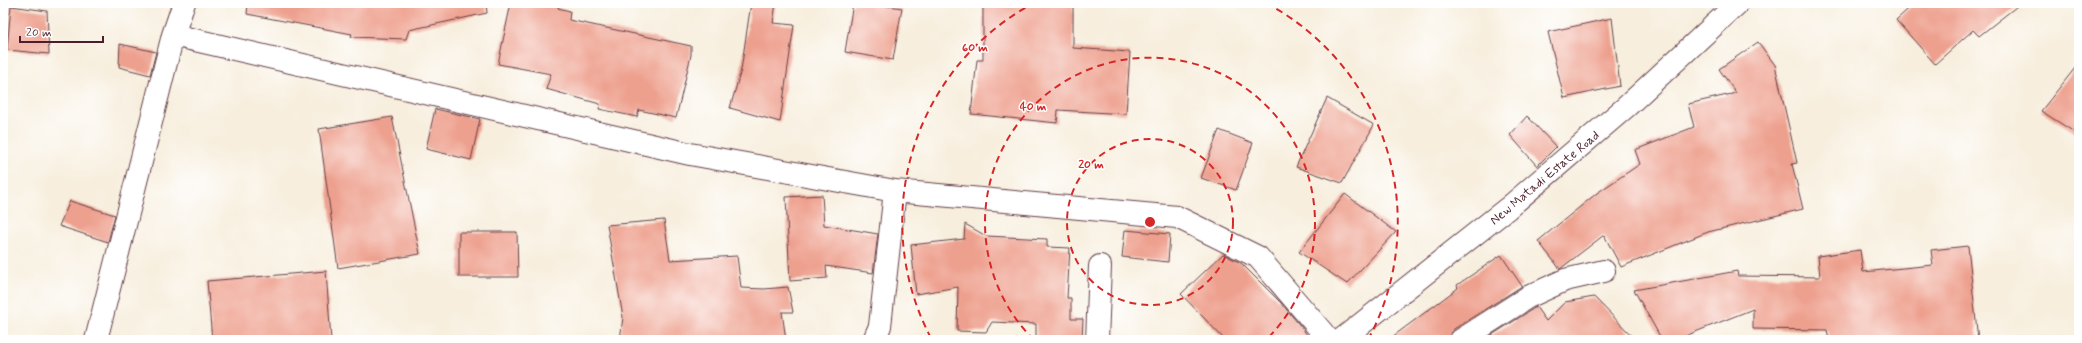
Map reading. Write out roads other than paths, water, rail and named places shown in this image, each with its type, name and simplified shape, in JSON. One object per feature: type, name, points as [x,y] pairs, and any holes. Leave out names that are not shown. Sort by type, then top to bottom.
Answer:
[{"type":"street","points":[[96,340],[173,35],[184,3]]},
{"type":"street","name":"New Matadi Estate Road","points":[[1341,340],[1508,208],[1626,107],[1738,3]]},
{"type":"street","points":[[173,35],[690,154],[895,191],[1177,217],[1258,257],[1329,340]]},
{"type":"street","points":[[874,340],[880,326],[895,191]]},
{"type":"street","points":[[1097,340],[1100,266]]},
{"type":"street","points":[[1460,340],[1528,297],[1565,280],[1604,271]]}]
